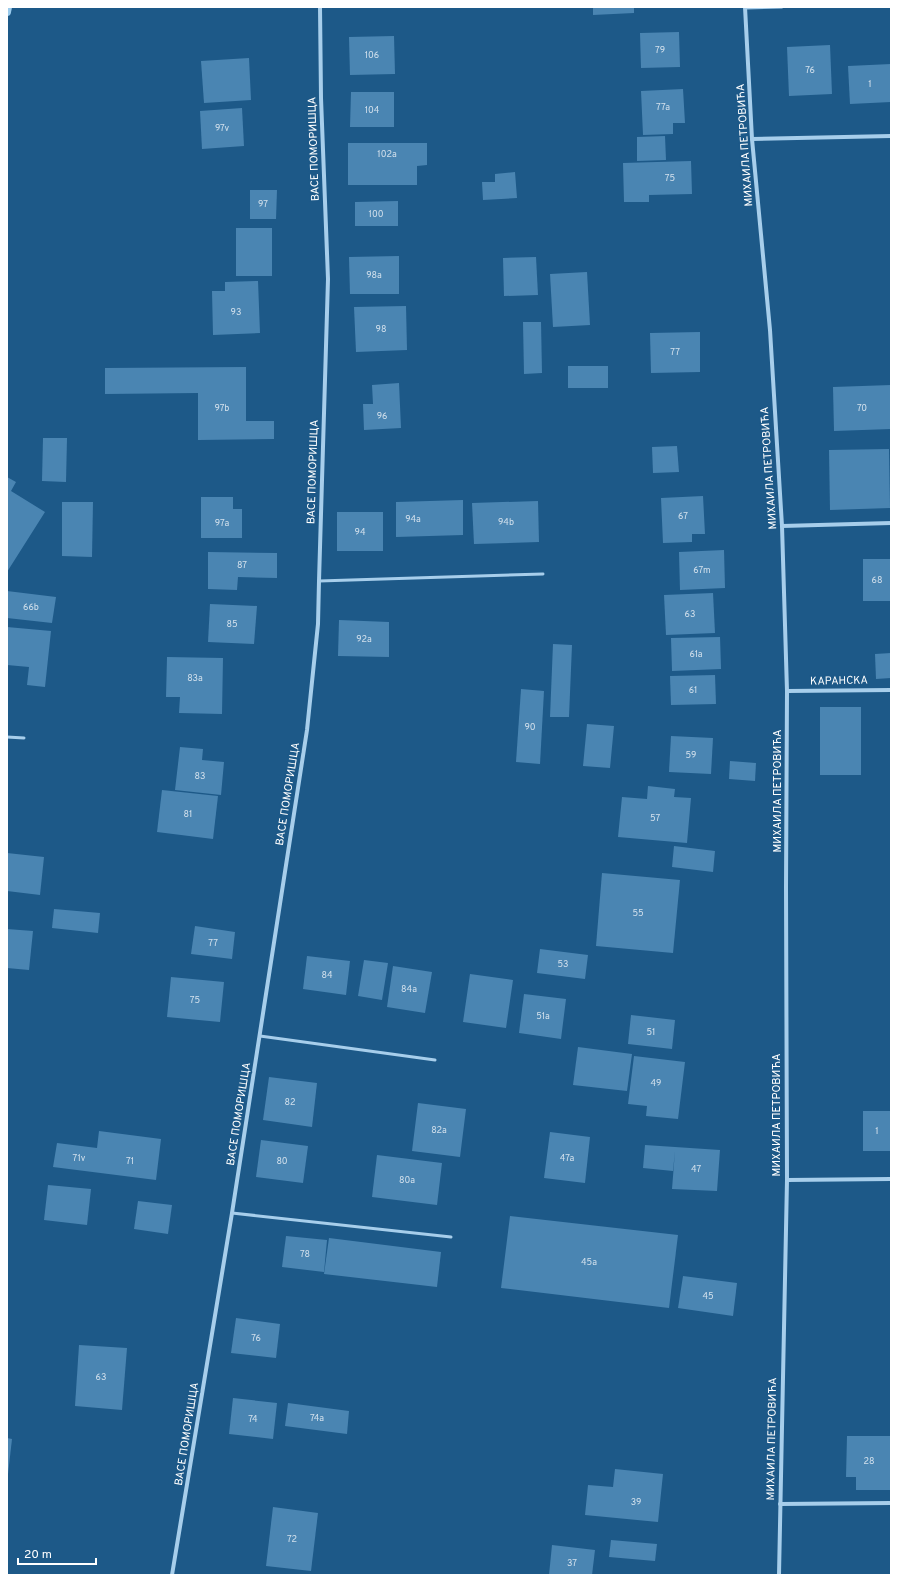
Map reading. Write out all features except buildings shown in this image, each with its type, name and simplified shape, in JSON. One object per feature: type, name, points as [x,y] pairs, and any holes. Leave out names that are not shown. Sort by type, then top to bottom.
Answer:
[{"type":"street","name":"ВАСЕ ПОМОРИШЦА","points":[[172,1575],[232,1213],[307,730],[318,624],[318,581],[328,279],[321,98],[320,7]]},
{"type":"street","name":"МИХАИЛА ПЕТРОВИЋА","points":[[745,7],[752,139],[770,330],[782,526],[787,691],[787,1180],[779,1575]]},
{"type":"street","points":[[752,139],[891,136]]},
{"type":"street","points":[[782,526],[891,523]]},
{"type":"street","name":"КАРАНСКА","points":[[787,691],[891,690]]},
{"type":"street","points":[[787,1180],[891,1179]]},
{"type":"street","points":[[780,1504],[891,1503]]},
{"type":"lane","name":"МИХАИЛА ПЕТРОВИЋА","points":[[745,7],[782,7]]},
{"type":"lane","points":[[318,581],[543,574]]},
{"type":"lane","points":[[7,736],[24,738]]},
{"type":"lane","points":[[260,1036],[435,1060]]},
{"type":"lane","points":[[232,1213],[451,1237]]},
{"type":"waterway","points":[[7,12],[8,7]]}]
